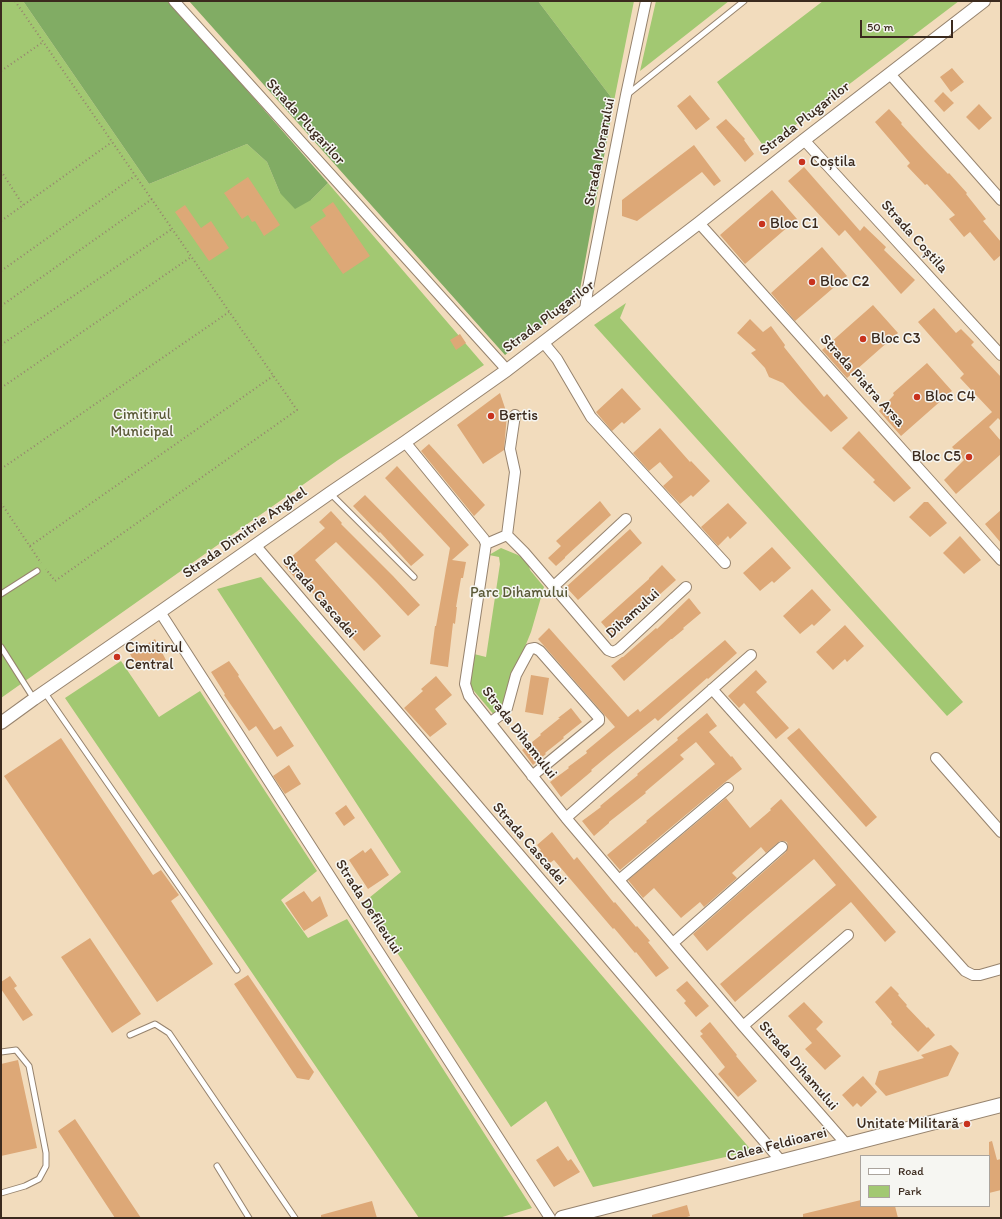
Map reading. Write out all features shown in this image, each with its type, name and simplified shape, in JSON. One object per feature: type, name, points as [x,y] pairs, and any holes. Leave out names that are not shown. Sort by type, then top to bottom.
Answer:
[{"type":"main road","name":"Calea Feldioarei","points":[[562,1218],[1001,1105]]},
{"type":"street","name":"Strada Plugarilor","points":[[174,1],[507,370],[699,223],[984,1]]},
{"type":"street","name":"Strada Morarului","points":[[585,310],[588,288],[646,1]]},
{"type":"street","points":[[890,74],[1001,200]]},
{"type":"street","name":"Strada Coștila","points":[[804,140],[1001,355]]},
{"type":"street","name":"Strada Piatra Arsa","points":[[699,223],[1001,560]]},
{"type":"street","points":[[543,342],[557,359],[591,417],[725,563]]},
{"type":"street","name":"Strada Dimitrie Anghel","points":[[1,723],[39,695],[507,370]]},
{"type":"street","points":[[405,442],[484,539],[486,544],[507,536],[514,472],[510,449],[515,415]]},
{"type":"street","points":[[554,586],[626,519]]},
{"type":"street","name":"Dihamului","points":[[507,536],[524,552],[608,650],[613,652],[619,649],[686,587]]},
{"type":"street","name":"Strada Dihamului","points":[[486,544],[465,684],[469,696],[566,818],[743,1026],[847,1145]]},
{"type":"street","name":"Strada Cascadei","points":[[255,545],[781,1161]]},
{"type":"street","name":"Strada Defileului","points":[[160,612],[550,1218]]},
{"type":"street","points":[[490,722],[503,713],[507,708],[516,675],[530,649],[535,648],[540,651],[599,718],[599,721],[532,776]]},
{"type":"street","points":[[566,818],[751,655]]},
{"type":"street","points":[[712,688],[965,971],[973,975],[980,975],[1001,969]]},
{"type":"street","points":[[936,758],[1001,832]]},
{"type":"street","points":[[619,880],[728,788]]},
{"type":"street","points":[[673,943],[782,847]]},
{"type":"street","name":"Strada Dihamului","points":[[743,1026],[848,935]]},
{"type":"lane","points":[[626,96],[744,1]]},
{"type":"lane","points":[[330,493],[414,577]]},
{"type":"lane","points":[[1,594],[37,571]]},
{"type":"lane","points":[[1,646],[39,695],[237,970]]},
{"type":"lane","points":[[130,1035],[155,1024],[169,1033],[295,1218]]},
{"type":"lane","points":[[1,1052],[16,1050],[29,1066],[46,1153],[46,1166],[39,1179],[25,1186],[1,1193]]},
{"type":"lane","points":[[217,1166],[249,1218]]},
{"type":"path","points":[[1,502],[55,581],[297,410],[15,1]]},
{"type":"path","points":[[1,71],[43,42]]},
{"type":"path","points":[[1,221],[112,142]]},
{"type":"path","points":[[1,172],[23,205]]},
{"type":"path","points":[[1,271],[135,176]]},
{"type":"path","points":[[1,306],[152,199]]},
{"type":"path","points":[[1,345],[172,230]]},
{"type":"path","points":[[1,388],[191,257]]},
{"type":"path","points":[[1,469],[229,312]]},
{"type":"path","points":[[30,546],[273,376]]},
{"type":"green space","name":"Cimitirul Municipal","points":[[1,1],[23,1],[149,184],[247,144],[267,162],[280,193],[311,200],[328,183],[484,365],[338,460],[1,698]]},
{"type":"green space","points":[[23,1],[169,1],[328,183],[311,200],[295,209],[280,193],[267,162],[247,144],[149,184]]},
{"type":"green space","points":[[189,1],[538,1],[614,101],[579,295],[505,355]]},
{"type":"green space","points":[[538,1],[634,1],[614,101]]},
{"type":"green space","points":[[656,1],[729,1],[640,71]]},
{"type":"green space","points":[[823,1],[959,1],[765,148],[717,82]]},
{"type":"green space","points":[[626,303],[620,318],[963,702],[947,716],[594,325]]},
{"type":"green space","name":"Parc Dihamului","points":[[501,548],[518,555],[528,562],[530,570],[544,587],[531,632],[522,654],[506,705],[495,716],[469,685],[474,654],[486,657],[500,564],[499,557],[489,555]]},
{"type":"green space","points":[[261,577],[752,1151],[593,1187],[546,1101],[511,1127],[364,902],[401,872],[217,589]]},
{"type":"green space","points":[[121,661],[159,717],[200,691],[317,871],[281,900],[308,938],[347,919],[532,1208],[499,1218],[419,1218],[65,698]]},
{"type":"building","points":[[952,68],[964,82],[951,92],[940,77]]},
{"type":"building","points":[[943,92],[954,103],[944,112],[934,101]]},
{"type":"building","points":[[690,95],[710,119],[696,130],[677,106]]},
{"type":"building","points":[[979,104],[992,118],[979,130],[966,117]]},
{"type":"building","points":[[889,109],[925,150],[967,193],[966,194],[986,219],[983,221],[1001,242],[1001,255],[994,261],[970,232],[964,237],[949,219],[955,215],[927,184],[925,185],[907,166],[910,163],[875,122]]},
{"type":"building","points":[[726,119],[745,139],[744,140],[754,154],[745,162],[716,127]]},
{"type":"building","points":[[694,145],[721,181],[714,186],[702,172],[637,221],[622,216],[622,200]]},
{"type":"building","points":[[804,167],[860,231],[864,226],[886,247],[884,250],[915,280],[901,294],[845,230],[839,236],[788,181]]},
{"type":"building","points":[[248,177],[280,225],[264,236],[255,221],[252,222],[248,215],[242,219],[224,193]]},
{"type":"building","name":"Bloc C1","points":[[772,190],[797,219],[745,264],[720,235]]},
{"type":"building","points":[[333,202],[370,256],[343,274],[310,227],[326,216],[322,210]]},
{"type":"building","points":[[185,205],[201,228],[211,221],[229,248],[209,261],[175,212]]},
{"type":"building","name":"Bloc C2","points":[[822,247],[847,276],[795,321],[771,293]]},
{"type":"building","name":"Bloc C3","points":[[873,305],[898,333],[847,378],[822,350]]},
{"type":"building","points":[[934,308],[956,333],[961,329],[974,342],[971,345],[1001,377],[1001,421],[998,418],[989,427],[1001,441],[1001,454],[956,494],[944,480],[964,460],[952,447],[992,412],[960,378],[964,374],[918,322]]},
{"type":"building","points":[[750,319],[763,332],[771,326],[785,345],[784,347],[824,397],[827,394],[848,418],[831,432],[783,383],[769,377],[765,368],[751,353],[756,350],[737,333]]},
{"type":"building","points":[[460,334],[466,343],[456,350],[450,340]]},
{"type":"building","name":"Bloc C4","points":[[927,363],[952,391],[901,436],[879,411],[894,395],[893,393]]},
{"type":"building","points":[[622,388],[641,409],[624,424],[622,422],[612,431],[596,412]]},
{"type":"building","points":[[500,393],[507,414],[504,450],[483,464],[457,425]]},
{"type":"building","points":[[660,428],[690,462],[691,461],[710,481],[693,497],[691,495],[680,504],[663,486],[673,477],[660,462],[649,471],[633,453]]},
{"type":"building","points":[[859,431],[911,488],[894,502],[873,482],[875,480],[842,448]]},
{"type":"building","points":[[429,444],[485,505],[474,516],[421,451]]},
{"type":"building","points":[[397,466],[469,545],[452,560],[466,562],[463,578],[461,578],[456,607],[455,624],[453,623],[448,667],[430,664],[435,626],[450,548],[385,478]]},
{"type":"building","points":[[365,495],[424,555],[411,566],[380,532],[379,533],[353,506]]},
{"type":"building","points":[[600,501],[611,515],[556,566],[548,558],[561,546],[556,541]]},
{"type":"building","points":[[924,502],[928,502],[947,523],[930,537],[909,517]]},
{"type":"building","points":[[728,503],[747,523],[730,539],[728,536],[718,546],[701,527]]},
{"type":"building","points":[[1001,510],[1001,543],[985,524]]},
{"type":"building","points":[[331,511],[342,523],[341,524],[420,605],[408,616],[336,542],[315,560],[381,636],[364,651],[298,576],[295,578],[283,564],[325,528],[319,522]]},
{"type":"building","points":[[630,529],[642,543],[578,600],[566,587]]},
{"type":"building","points":[[960,536],[981,560],[964,574],[943,553]]},
{"type":"building","points":[[772,547],[791,568],[774,583],[772,581],[760,591],[743,573]]},
{"type":"building","points":[[662,565],[676,580],[613,636],[601,622],[649,579]]},
{"type":"building","points":[[812,589],[831,610],[814,626],[812,624],[800,634],[783,616]]},
{"type":"building","points":[[689,598],[701,613],[624,681],[611,666],[656,628],[657,629]]},
{"type":"building","points":[[845,625],[864,646],[847,662],[845,659],[833,670],[816,652]]},
{"type":"building","points":[[549,628],[628,717],[638,709],[640,712],[725,640],[737,653],[658,721],[655,718],[591,770],[592,771],[561,797],[550,782],[587,753],[586,751],[615,727],[538,639]]},
{"type":"building","points":[[155,639],[167,662],[151,670],[147,664],[138,669],[130,654]]},
{"type":"building","points":[[229,661],[274,730],[281,726],[294,746],[277,757],[256,726],[249,731],[224,695],[225,694],[211,672]]},
{"type":"building","points":[[756,670],[767,682],[756,692],[789,728],[776,739],[744,703],[739,708],[728,696]]},
{"type":"building","points":[[531,675],[549,678],[543,715],[525,712]]},
{"type":"building","points":[[436,676],[452,695],[435,709],[447,724],[430,737],[404,708],[423,691],[421,689]]},
{"type":"building","points":[[571,708],[582,722],[563,737],[564,738],[533,765],[522,750]]},
{"type":"building","points":[[707,713],[717,726],[709,732],[742,769],[620,870],[607,855],[715,764],[696,742],[680,755],[684,759],[594,836],[582,821],[601,807],[600,806],[638,775],[637,774],[678,740],[677,738]]},
{"type":"building","points":[[799,728],[877,817],[866,827],[787,738]]},
{"type":"building","points":[[61,738],[153,875],[161,870],[179,895],[171,901],[213,964],[157,1002],[4,776]]},
{"type":"building","points":[[289,765],[301,784],[285,794],[273,776]]},
{"type":"building","points":[[726,798],[750,828],[771,810],[770,809],[781,799],[896,932],[885,942],[851,902],[735,1002],[720,984],[836,885],[814,859],[707,951],[693,934],[786,852],[788,846],[787,842],[780,841],[766,853],[761,847],[732,873],[737,878],[704,907],[700,902],[681,918],[654,888],[643,898],[628,880]]},
{"type":"building","points":[[346,805],[355,818],[344,826],[335,813]]},
{"type":"building","points":[[552,832],[574,860],[577,857],[614,903],[615,902],[650,941],[648,942],[669,968],[656,977],[636,952],[635,953],[614,928],[613,929],[554,860],[547,865],[537,853],[541,850],[537,845]]},
{"type":"building","points":[[371,848],[389,875],[368,889],[349,860],[363,850],[365,853]]},
{"type":"building","points":[[304,891],[312,902],[320,896],[328,916],[304,931],[285,903]]},
{"type":"building","points":[[90,938],[141,1014],[112,1033],[61,957]]},
{"type":"building","points":[[248,975],[314,1072],[309,1080],[297,1078],[234,984]]},
{"type":"building","points":[[10,976],[17,986],[14,988],[33,1015],[23,1021],[1,989],[1,982]]},
{"type":"building","points":[[687,981],[709,1006],[696,1017],[684,1003],[686,1001],[676,990]]},
{"type":"building","points":[[891,986],[899,994],[898,995],[907,1005],[906,1006],[935,1035],[918,1052],[891,1024],[892,1022],[875,1002]]},
{"type":"building","points":[[804,1002],[823,1022],[816,1029],[841,1056],[825,1070],[805,1049],[812,1043],[788,1016]]},
{"type":"building","points":[[710,1022],[757,1081],[738,1097],[718,1074],[725,1067],[700,1036],[703,1034],[700,1031]]},
{"type":"building","points":[[951,1045],[959,1053],[948,1076],[886,1096],[875,1084],[879,1071],[924,1058],[921,1055]]},
{"type":"building","points":[[18,1060],[37,1148],[1,1156],[1,1064]]},
{"type":"building","points":[[863,1076],[877,1092],[861,1107],[857,1103],[853,1107],[842,1095]]},
{"type":"building","points":[[75,1119],[141,1218],[115,1218],[58,1131]]},
{"type":"building","points":[[992,1141],[997,1160],[1001,1159],[1001,1190],[990,1193],[990,1155],[989,1142]]},
{"type":"building","points":[[558,1146],[568,1161],[571,1159],[580,1172],[554,1187],[536,1160]]},
{"type":"building","points":[[860,1200],[860,1207],[895,1207],[898,1218],[803,1218],[803,1214]]},
{"type":"building","points":[[372,1201],[377,1218],[321,1218],[321,1215]]},
{"type":"building","points":[[687,1205],[690,1216],[684,1218],[652,1218],[652,1215]]},
{"type":"place","name":"Coștila","points":[[802,162]]},
{"type":"place","name":"Bloc C1","points":[[762,224]]},
{"type":"place","name":"Bloc C2","points":[[812,282]]},
{"type":"place","name":"Bloc C3","points":[[863,339]]},
{"type":"place","name":"Bloc C4","points":[[917,397]]},
{"type":"place","name":"Bertis","points":[[491,416]]},
{"type":"place","name":"Bloc C5","points":[[969,457]]},
{"type":"place","name":"Cimitirul Central","points":[[117,657]]},
{"type":"place","name":"Unitate Militară","points":[[967,1124]]}]
